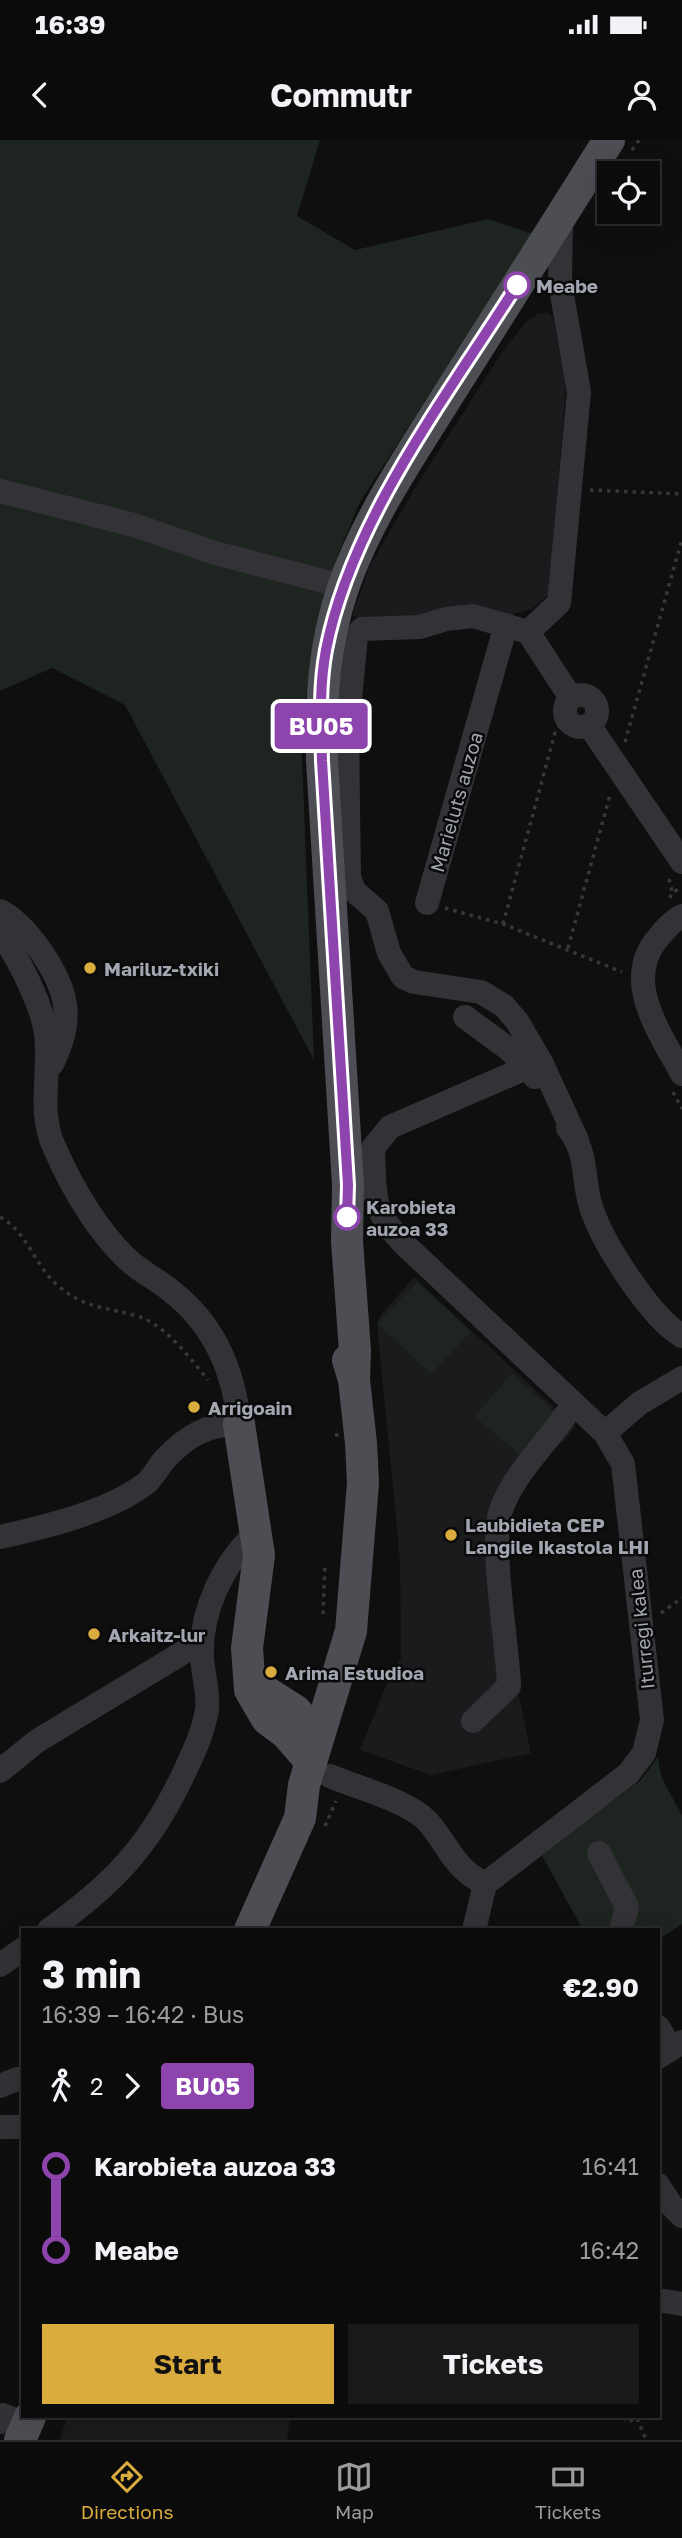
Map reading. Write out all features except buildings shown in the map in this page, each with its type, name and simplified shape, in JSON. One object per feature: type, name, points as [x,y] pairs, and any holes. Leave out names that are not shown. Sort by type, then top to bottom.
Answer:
[{"type":"main road","points":[[251,1928],[300,1818],[316,1765],[351,1631],[361,1517],[361,1443],[354,1380],[355,1351],[347,1241],[348,1185],[320,692],[326,651],[343,586],[367,530],[407,461],[609,140]]},
{"type":"main road","points":[[239,1424],[259,1555],[247,1648],[248,1679],[257,1706],[267,1719],[295,1742],[316,1765]]},
{"type":"main road","points":[[236,1928],[286,1814],[316,1765],[305,1720],[289,1706],[260,1691],[248,1679]]},
{"type":"main road","points":[[289,1706],[322,1697],[335,1687]]},
{"type":"street","points":[[517,629],[559,603],[579,391],[560,283],[561,216]]},
{"type":"street","points":[[0,491],[134,525],[215,553],[343,586]]},
{"type":"street","points":[[682,862],[517,629],[473,616],[421,627],[362,629],[356,636],[347,731],[349,877],[354,891],[377,911],[388,953],[403,977],[414,982],[481,992],[504,1006],[517,1021],[541,1062],[583,1152],[591,1208],[607,1241],[648,1306],[668,1328],[682,1336]]},
{"type":"street","name":"Marieluts auzoa","points":[[427,903],[517,629]]},
{"type":"street","points":[[0,911],[23,929],[40,950],[65,1005],[61,1046],[46,1077]]},
{"type":"street","points":[[682,916],[655,941],[645,963],[643,978],[648,1009],[682,1074]]},
{"type":"street","points":[[0,933],[12,949],[46,1032],[46,1125],[54,1149],[101,1230],[140,1271],[172,1291],[209,1328],[222,1349],[239,1424],[215,1424],[190,1436],[147,1483],[117,1499],[48,1526],[0,1537]]},
{"type":"street","points":[[466,1017],[510,1050],[577,1140]]},
{"type":"street","name":"Iturregi kalea","points":[[485,1884],[628,1774],[644,1753],[652,1720],[623,1464],[610,1428],[573,1404],[384,1223],[377,1209],[373,1148],[390,1127],[526,1068]]},
{"type":"street","points":[[610,1428],[654,1394],[682,1378]]},
{"type":"street","points":[[472,1721],[509,1686],[498,1550],[501,1511],[520,1476],[573,1404]]},
{"type":"street","points":[[52,1928],[90,1900],[111,1880],[137,1854],[157,1826],[197,1744],[205,1717],[207,1705],[201,1641],[209,1608],[224,1571],[256,1533]]},
{"type":"street","points":[[0,1771],[37,1741],[201,1641]]},
{"type":"street","points":[[316,1765],[412,1809],[427,1821],[466,1874],[485,1884],[474,1928]]},
{"type":"street","points":[[599,1853],[628,1907],[622,1928]]},
{"type":"street","points":[[0,1965],[21,1950]]},
{"type":"street","points":[[0,2086],[17,2078],[21,2079]]},
{"type":"street","points":[[0,2127],[21,2127]]},
{"type":"street","points":[[660,2188],[671,2206],[682,2216]]},
{"type":"path","points":[[570,489],[682,494]]},
{"type":"path","points":[[624,744],[682,539]]},
{"type":"path","points":[[503,924],[555,733],[575,713]]},
{"type":"path","points":[[568,948],[611,793]]},
{"type":"path","points":[[427,903],[503,924],[627,974]]},
{"type":"path","points":[[0,1217],[15,1226],[47,1276],[63,1290],[86,1304],[138,1316],[160,1328],[213,1385]]},
{"type":"path","points":[[323,1614],[326,1564]]},
{"type":"path","points":[[654,1618],[682,1598]]},
{"type":"path","points":[[637,2418],[646,2440]]},
{"type":"shaded area","points":[[0,140],[320,140],[297,216],[355,250],[488,219],[533,234],[360,502],[339,552],[315,632],[301,732],[314,1060],[125,705],[52,668],[0,691]]},
{"type":"shaded area","points":[[548,313],[553,318],[566,386],[549,594],[532,609],[514,614],[482,611],[396,623],[352,616],[370,566],[416,486],[505,348],[528,320],[538,314]]},
{"type":"shaded area","name":"Laubidieta CEP Langile Ikastola LHI","points":[[414,1277],[575,1427],[565,1440],[545,1452],[507,1516],[514,1673],[531,1753],[431,1775],[360,1750],[390,1676],[401,1658],[400,1561],[377,1323]]},
{"type":"shaded area","points":[[417,1282],[471,1332],[431,1374],[377,1323]]},
{"type":"shaded area","points":[[512,1374],[558,1415],[521,1456],[474,1416]]},
{"type":"shaded area","points":[[658,1757],[661,1776],[682,1816],[682,1924],[660,1939],[660,1928],[582,1928],[541,1854],[640,1781]]},
{"type":"shaded area","points":[[67,2418],[290,2418],[287,2440],[60,2440]]},
{"type":"bus line","name":"BU05","points":[[347,1217],[348,1185],[322,761],[320,692],[326,651],[343,586],[367,530],[517,285]]},
{"type":"place","name":"Meabe","points":[[517,285]]},
{"type":"place","name":"Mariluz-txiki","points":[[90,968]]},
{"type":"place","name":"Karobieta auzoa 33","points":[[347,1217]]},
{"type":"place","name":"Arrigoain","points":[[194,1407]]},
{"type":"place","name":"Laubidieta CEP Langile Ikastola LHI","points":[[451,1535]]},
{"type":"place","name":"Arkaitz-lur","points":[[94,1634]]},
{"type":"place","name":"Arima Estudioa","points":[[271,1672]]}]
